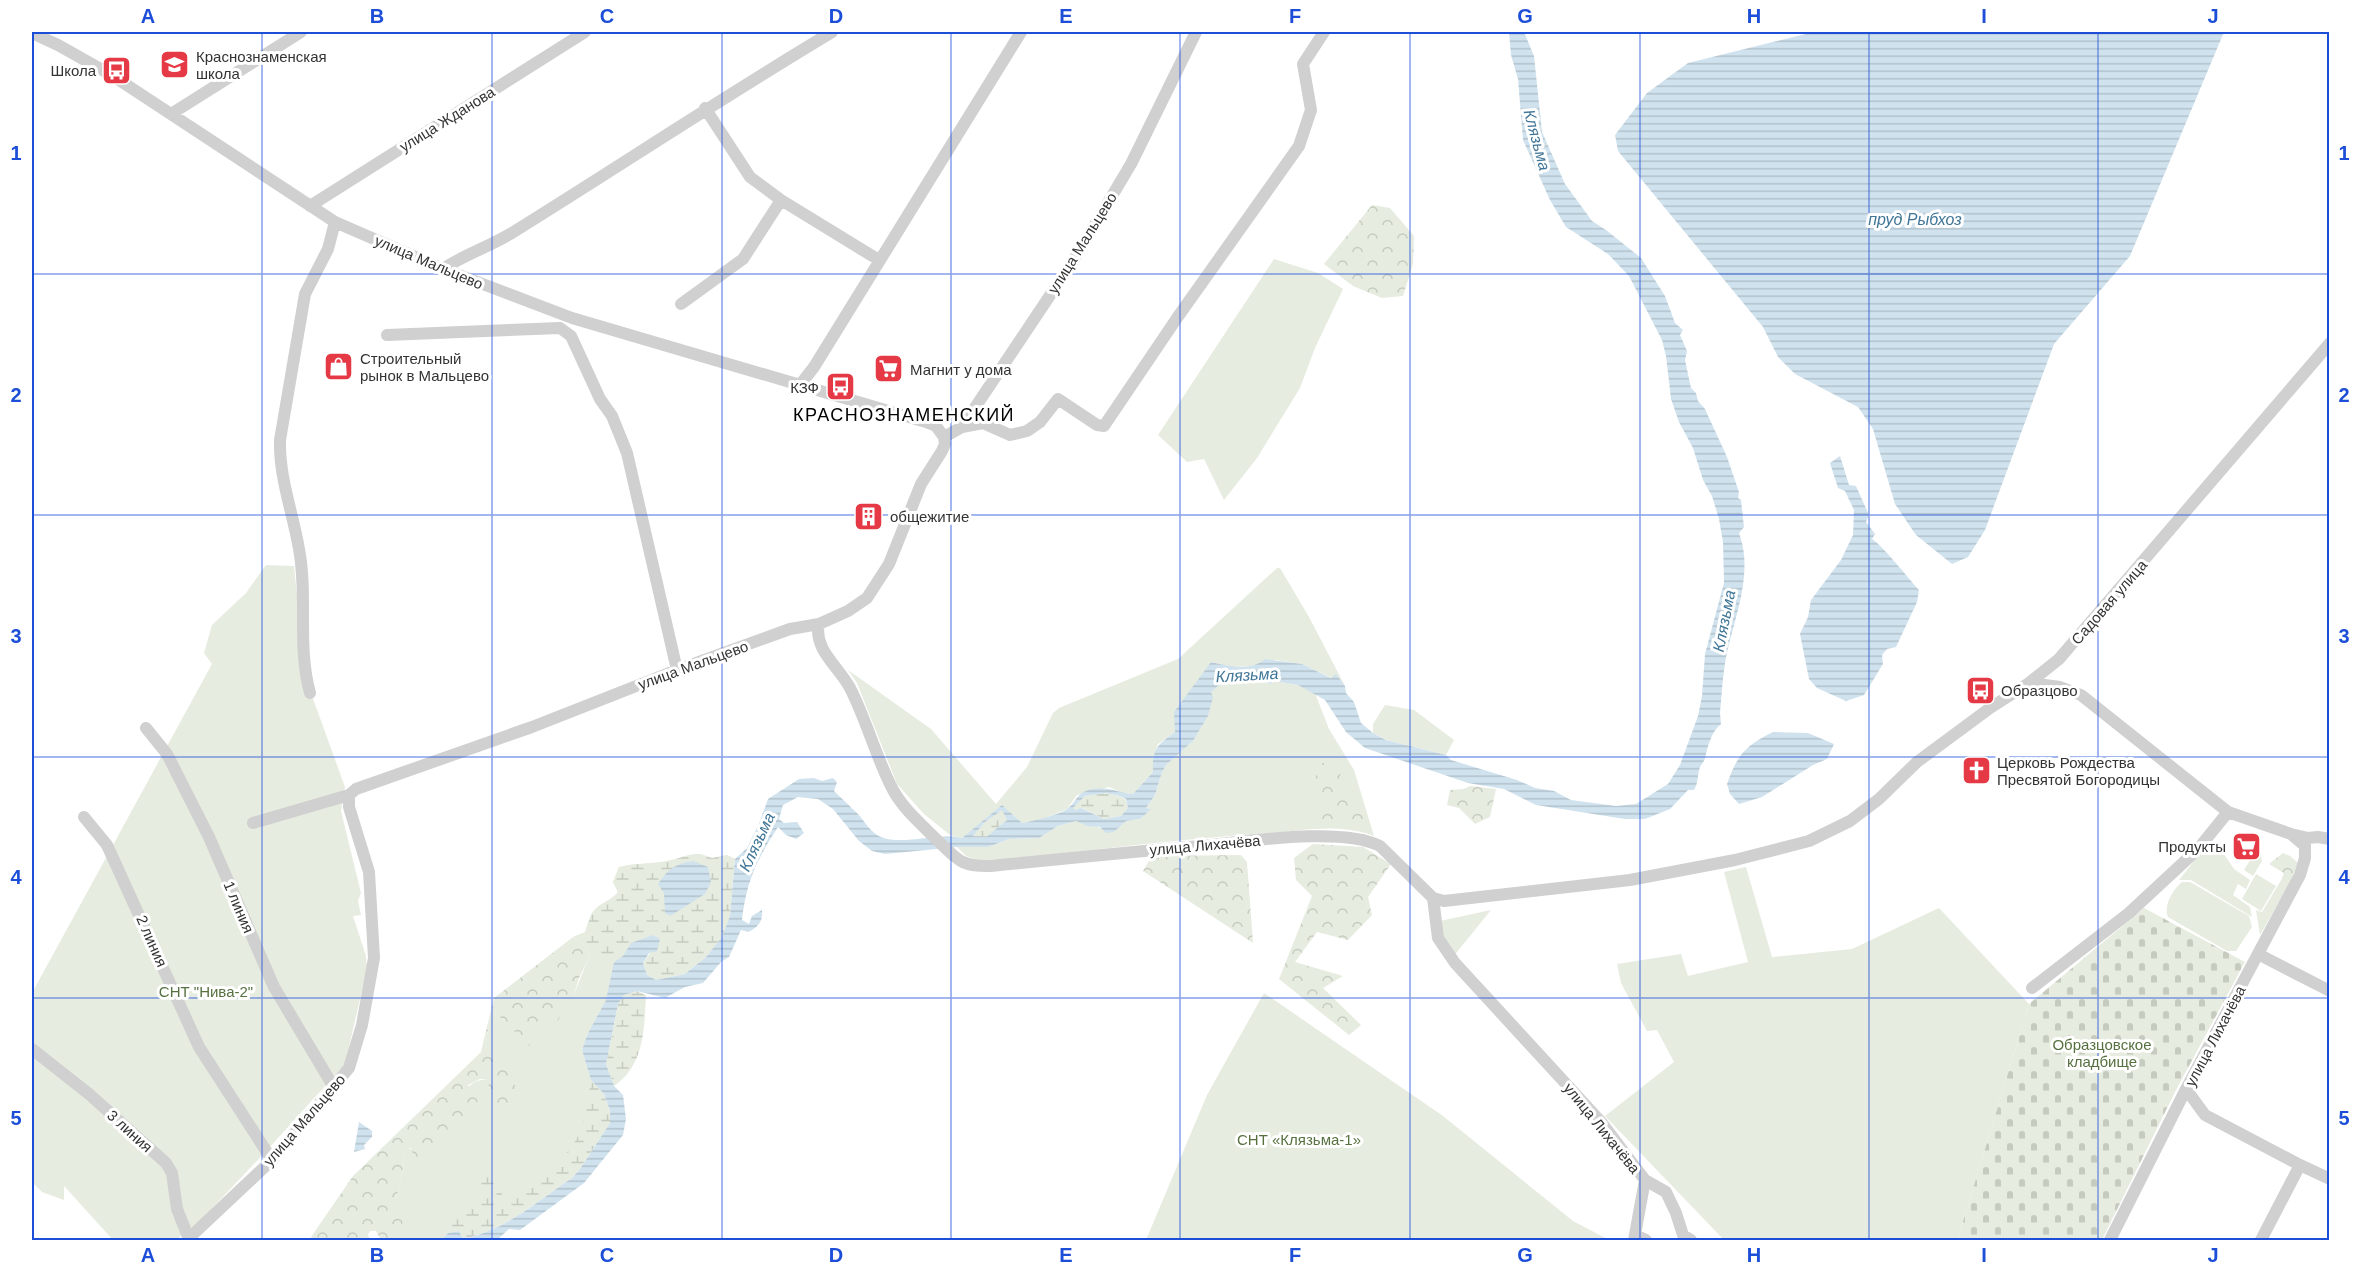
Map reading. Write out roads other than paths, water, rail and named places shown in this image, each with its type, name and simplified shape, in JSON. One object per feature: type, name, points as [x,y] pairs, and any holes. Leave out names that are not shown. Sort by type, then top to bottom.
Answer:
[{"type":"street","points":[[171,114],[301,32]]},
{"type":"street","name":"улица Жданова","points":[[310,206],[585,32]]},
{"type":"street","points":[[443,269],[512,233],[705,108],[832,32]]},
{"type":"street","points":[[800,385],[814,367],[1021,32]]},
{"type":"street","name":"улица Мальцево","points":[[944,437],[962,427],[1075,258],[1131,164],[1196,32]]},
{"type":"street","points":[[962,427],[983,423],[1010,435],[1027,431],[1040,422],[1058,399],[1097,425],[1104,426],[1177,318],[1299,146],[1311,110],[1303,64],[1324,32]]},
{"type":"street","name":"улица Мальцево","points":[[41,34],[113,76],[335,222],[443,269],[572,318],[926,422],[936,426],[944,437],[942,451],[921,484],[889,564],[867,598],[848,611],[819,624],[790,629],[677,670],[532,727],[356,789],[348,795],[253,823]]},
{"type":"street","points":[[705,108],[750,177],[781,200],[879,260]]},
{"type":"street","points":[[681,304],[743,259],[781,200]]},
{"type":"street","points":[[310,693],[304,652],[304,596],[300,550],[279,461],[280,440],[305,294],[328,249],[335,222]]},
{"type":"street","points":[[566,331],[572,318]]},
{"type":"street","points":[[387,335],[560,328],[571,336],[600,399],[612,416],[627,453],[677,670]]},
{"type":"street","name":"Садовая улица","points":[[1433,898],[1456,901],[1630,880],[1769,852],[1809,841],[1850,821],[1879,800],[1917,762],[1990,708],[2029,683],[2067,650],[2330,343]]},
{"type":"street","name":"улица Лихачёва","points":[[819,624],[816,634],[825,654],[849,687],[892,788],[919,822],[958,860],[969,866],[991,866],[1248,841],[1347,837],[1362,839],[1380,846],[1433,898],[1438,938],[1455,963],[1602,1123],[1645,1180],[1666,1192],[1683,1235],[1691,1240]]},
{"type":"street","points":[[2029,683],[2060,687],[2080,695],[2228,812],[2291,834],[2308,838],[2330,839]]},
{"type":"street","name":"1 линия","points":[[146,728],[167,754],[209,837],[274,987],[333,1086]]},
{"type":"street","name":"улица Мальцево","points":[[188,1240],[272,1161],[349,1068],[362,1025],[375,958],[369,872],[349,807],[348,795]]},
{"type":"street","points":[[2032,988],[2129,913],[2198,849],[2228,812]]},
{"type":"street","name":"2 линия","points":[[84,817],[107,845],[199,1047],[272,1161]]},
{"type":"street","name":"улица Лихачёва","points":[[2110,1240],[2186,1089],[2300,875],[2306,858],[2302,843],[2291,834]]},
{"type":"street","points":[[2258,954],[2330,991]]},
{"type":"street","name":"3 линия","points":[[32,1048],[82,1088],[166,1163],[172,1173],[177,1209],[188,1240]]},
{"type":"street","points":[[2186,1089],[2205,1115],[2330,1179]]},
{"type":"street","points":[[2261,1240],[2300,1165]]},
{"type":"street","points":[[1639,1239],[1645,1180]]},
{"type":"water","name":"Клязьма","points":[[1509,32],[1524,32],[1534,56],[1542,132],[1565,184],[1592,221],[1641,258],[1665,296],[1675,323],[1683,330],[1680,335],[1687,351],[1685,360],[1691,388],[1705,409],[1727,457],[1739,492],[1738,498],[1741,500],[1744,527],[1739,533],[1743,547],[1744,576],[1725,664],[1721,724],[1710,740],[1694,790],[1688,790],[1670,809],[1645,819],[1625,819],[1536,805],[1504,789],[1468,783],[1365,748],[1346,732],[1325,700],[1298,685],[1274,681],[1271,684],[1259,678],[1223,682],[1211,692],[1213,697],[1208,716],[1193,741],[1167,764],[1162,772],[1155,795],[1146,808],[1151,809],[1140,819],[1126,821],[1114,832],[1106,833],[1100,827],[1087,826],[1076,821],[1058,826],[1039,838],[1009,839],[988,847],[957,847],[885,854],[872,851],[859,841],[833,809],[818,799],[798,797],[783,805],[779,819],[784,823],[797,822],[804,833],[796,839],[786,835],[778,827],[758,861],[750,882],[742,920],[749,924],[752,916],[762,910],[762,918],[757,926],[748,932],[741,930],[729,957],[721,962],[703,983],[685,987],[665,998],[637,991],[624,995],[618,1004],[606,1064],[614,1086],[623,1095],[626,1119],[623,1135],[584,1183],[520,1230],[509,1229],[497,1240],[442,1240],[448,1233],[459,1231],[463,1239],[479,1235],[507,1222],[572,1178],[580,1169],[610,1123],[610,1111],[604,1094],[591,1080],[582,1050],[587,1035],[606,1000],[614,962],[623,956],[631,943],[653,935],[660,939],[657,951],[649,953],[643,963],[647,975],[656,980],[685,974],[706,957],[722,937],[730,916],[735,859],[747,848],[768,799],[799,779],[814,778],[822,781],[833,778],[837,782],[834,791],[874,833],[890,839],[962,838],[1002,805],[1022,823],[1039,819],[1064,811],[1080,795],[1092,789],[1103,788],[1133,794],[1153,772],[1153,758],[1157,748],[1175,732],[1174,712],[1211,662],[1246,667],[1265,659],[1302,664],[1331,678],[1336,674],[1345,686],[1346,693],[1354,702],[1361,723],[1386,740],[1446,755],[1451,760],[1517,780],[1535,788],[1554,791],[1571,800],[1616,806],[1636,804],[1668,784],[1680,765],[1698,716],[1705,654],[1724,583],[1723,542],[1719,519],[1693,448],[1679,422],[1671,399],[1662,340],[1629,276],[1608,254],[1566,227],[1550,200],[1523,140],[1518,79],[1511,55]],"holes":[[[1106,793],[1126,799],[1128,808],[1121,816],[1104,819],[1081,808],[1075,810],[1073,808],[1085,796]],[[1002,810],[1007,820],[986,837],[973,836],[985,822]]]},
{"type":"water","name":"пруд Рыбхоз","points":[[1814,32],[2224,32],[2130,256],[2054,344],[1985,530],[1968,557],[1952,564],[1916,535],[1895,504],[1873,429],[1858,407],[1795,374],[1778,357],[1763,327],[1618,151],[1615,135],[1647,93],[1688,63]]},
{"type":"water","points":[[1840,456],[1849,485],[1856,486],[1869,515],[1866,522],[1875,534],[1872,539],[1919,590],[1917,602],[1896,647],[1887,649],[1882,655],[1883,664],[1864,695],[1846,701],[1817,688],[1809,679],[1800,634],[1808,617],[1811,600],[1841,560],[1853,535],[1854,510],[1845,491],[1838,488],[1830,463]]},
{"type":"water","points":[[1773,732],[1808,733],[1834,744],[1827,759],[1813,765],[1762,797],[1739,804],[1730,794],[1727,784],[1735,765],[1749,747]]},
{"type":"water","points":[[693,861],[708,867],[711,882],[705,894],[670,916],[665,913],[664,893],[658,884],[672,868]]},
{"type":"water","points":[[359,1122],[372,1131],[372,1137],[364,1145],[365,1149],[354,1152]]},
{"type":"place","name":"Краснознаменская школа","points":[[175,65]]},
{"type":"place","name":"Школа","points":[[117,70]]},
{"type":"place","name":"Строительный рынок в Мальцево","points":[[339,367]]},
{"type":"place","name":"Магнит у дома","points":[[889,369]]},
{"type":"place","name":"КЗФ","points":[[840,387]]},
{"type":"place","name":"общежитие","points":[[869,516]]},
{"type":"place","name":"Образцово","points":[[1980,690]]},
{"type":"place","name":"Церковь Рождества Пресвятой Богородицы","points":[[1976,771]]},
{"type":"place","name":"Продукты","points":[[2247,846]]},
{"type":"district","name":"КРАСНОЗНАМЕНСКИЙ","points":[[904,415]]},
{"type":"park label","name":"СНТ \"Нива-2\"","points":[[206,991]]},
{"type":"park label","name":"Образцовское кладбище","points":[[2102,1052]]},
{"type":"park label","name":"СНТ «Клязьма-1»","points":[[1299,1139]]}]
